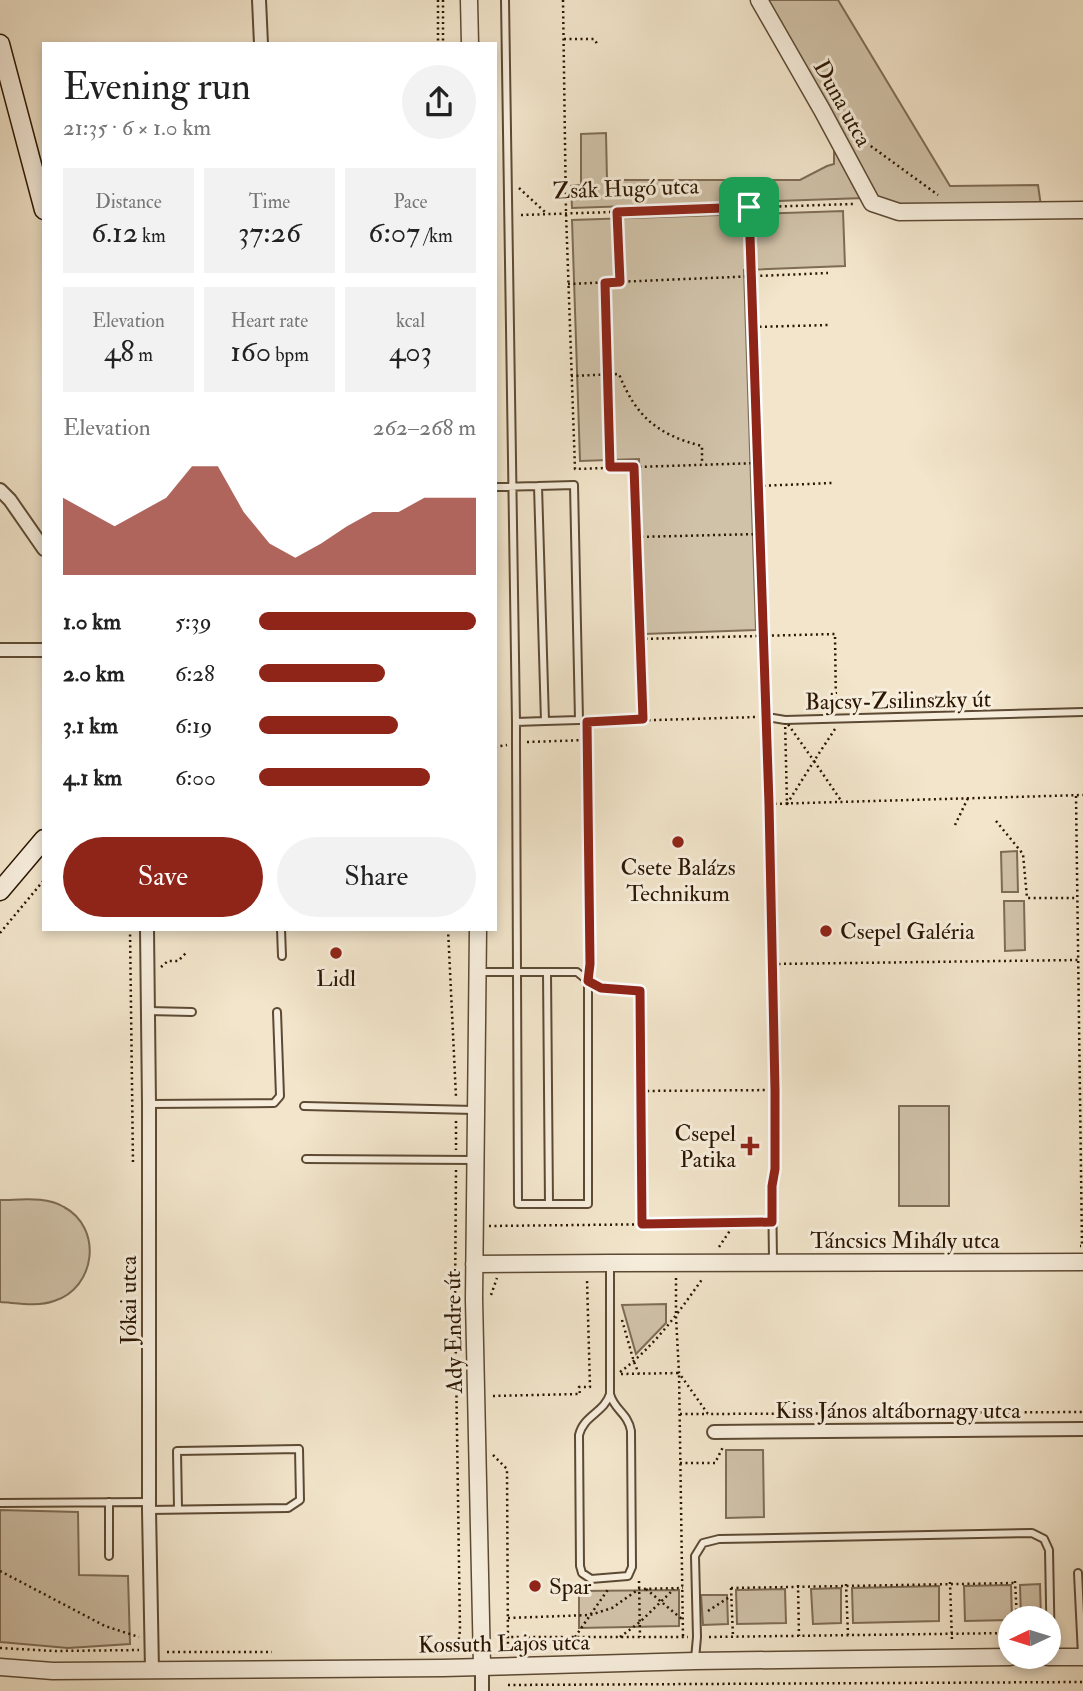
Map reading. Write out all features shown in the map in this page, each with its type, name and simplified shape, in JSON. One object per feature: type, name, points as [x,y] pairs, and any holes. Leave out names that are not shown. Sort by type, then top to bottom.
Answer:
[{"type":"main road","points":[[0,44],[42,202]]},
{"type":"main road","points":[[0,891],[42,841]]},
{"type":"street","points":[[259,0],[261,42]]},
{"type":"street","points":[[470,0],[470,42]]},
{"type":"street","name":"Duna utca","points":[[759,0],[872,204]]},
{"type":"street","points":[[872,204],[899,212],[1083,210]]},
{"type":"street","points":[[0,491],[10,500],[42,546]]},
{"type":"street","points":[[0,650],[42,650]]},
{"type":"street","name":"Jókai utca","points":[[148,931],[149,1506],[152,1670]]},
{"type":"street","name":"Ady Endre út","points":[[478,931],[474,1264],[482,1691]]},
{"type":"street","name":"Táncsics Mihály utca","points":[[474,1264],[1078,1262]]},
{"type":"street","name":"Kiss János altábornagy utca","points":[[714,1432],[1083,1429]]},
{"type":"street","name":"Kossuth Lajos utca","points":[[0,1667],[53,1671],[998,1657]]},
{"type":"street","points":[[1061,1657],[1082,1657]]},
{"type":"lane","points":[[478,972],[517,972],[547,972],[576,972],[588,981],[588,1204],[518,1204],[517,972],[516,743],[516,722],[505,0]]},
{"type":"lane","points":[[497,486],[574,485],[579,720],[516,722]]},
{"type":"lane","points":[[538,486],[545,721]]},
{"type":"lane","points":[[765,661],[767,717]]},
{"type":"lane","name":"Bajcsy-Zsilinszky út","points":[[767,717],[785,720],[1083,712]]},
{"type":"lane","points":[[281,931],[282,956]]},
{"type":"lane","points":[[547,972],[549,1204]]},
{"type":"lane","points":[[148,1011],[192,1012]]},
{"type":"lane","points":[[149,1104],[274,1103],[280,1096],[277,1012]]},
{"type":"lane","points":[[304,1106],[476,1110]]},
{"type":"lane","points":[[306,1159],[476,1160]]},
{"type":"lane","points":[[773,1262],[772,1186],[775,1169]]},
{"type":"lane","points":[[610,1262],[611,1394],[612,1402],[626,1416],[631,1431],[632,1567],[628,1576],[591,1579],[582,1573],[580,1566],[579,1435],[585,1421],[605,1406],[611,1394]]},
{"type":"lane","points":[[0,1503],[109,1502],[178,1509],[288,1508],[300,1500],[299,1449],[177,1451],[178,1509]]},
{"type":"lane","points":[[109,1502],[109,1556]]},
{"type":"lane","points":[[695,1661],[695,1556],[702,1543],[719,1539],[1032,1533],[1044,1539],[1049,1550],[1050,1606]]},
{"type":"lane","points":[[1079,1573],[1082,1657]]},
{"type":"path","points":[[438,0],[440,42]]},
{"type":"path","points":[[440,42],[443,0]]},
{"type":"path","points":[[563,0],[566,213],[575,469],[758,463]]},
{"type":"path","points":[[564,39],[594,39],[598,45]]},
{"type":"path","points":[[854,134],[960,211]]},
{"type":"path","points":[[506,176],[546,214]]},
{"type":"path","name":"Zsák Hugó utca","points":[[507,215],[872,204]]},
{"type":"path","points":[[749,207],[765,661]]},
{"type":"path","points":[[617,212],[620,282]]},
{"type":"path","points":[[568,284],[828,273]]},
{"type":"path","points":[[605,283],[610,467]]},
{"type":"path","points":[[754,327],[829,325]]},
{"type":"path","points":[[571,376],[619,374],[640,412],[659,429],[682,441],[702,446],[702,464]]},
{"type":"path","points":[[634,467],[643,719]]},
{"type":"path","points":[[758,486],[832,483]]},
{"type":"path","points":[[636,537],[760,534]]},
{"type":"path","points":[[640,639],[835,634],[839,719],[787,804]]},
{"type":"path","points":[[642,1224],[640,991],[601,988],[588,981],[587,722],[767,717],[775,1169]]},
{"type":"path","points":[[785,720],[842,802]]},
{"type":"path","points":[[785,720],[787,804]]},
{"type":"path","points":[[516,743],[587,740]]},
{"type":"path","points":[[769,804],[1083,795]]},
{"type":"path","points":[[1076,796],[1082,1246],[1073,1246],[1078,1262]]},
{"type":"path","points":[[955,825],[968,799]]},
{"type":"path","points":[[996,821],[1023,854],[1027,898],[1077,898]]},
{"type":"path","points":[[0,933],[42,882]]},
{"type":"path","points":[[448,931],[456,1109],[455,1313],[460,1630],[457,1651]]},
{"type":"path","points":[[148,970],[158,970],[168,961],[178,961],[187,951]]},
{"type":"path","points":[[773,964],[1078,960]]},
{"type":"path","points":[[641,1091],[775,1090]]},
{"type":"path","points":[[489,1226],[772,1222]]},
{"type":"path","points":[[676,1278],[683,1637]]},
{"type":"path","points":[[679,1373],[617,1374],[634,1362],[676,1317],[703,1278]]},
{"type":"path","points":[[490,1396],[580,1394],[579,1387],[590,1387],[587,1279]]},
{"type":"path","points":[[621,1316],[639,1374]]},
{"type":"path","points":[[679,1373],[708,1414]]},
{"type":"path","points":[[680,1415],[1083,1412]]},
{"type":"path","points":[[680,1464],[715,1462],[724,1446]]},
{"type":"path","points":[[491,1452],[507,1469],[507,1637],[998,1633]]},
{"type":"path","points":[[0,1570],[105,1626],[139,1637]]},
{"type":"path","points":[[575,1637],[616,1578]]},
{"type":"path","points":[[733,1637],[731,1587],[1015,1582],[1016,1606]]},
{"type":"path","points":[[950,1583],[952,1634]]},
{"type":"path","points":[[846,1585],[848,1635]]},
{"type":"path","points":[[798,1586],[799,1636]]},
{"type":"path","points":[[508,1618],[590,1615],[612,1608],[639,1589],[682,1588]]},
{"type":"path","points":[[646,1589],[683,1620]]},
{"type":"path","points":[[620,1637],[674,1589]]},
{"type":"path","points":[[696,1619],[731,1595]]},
{"type":"path","points":[[0,1648],[102,1651]]},
{"type":"path","points":[[508,1685],[1083,1682]]},
{"type":"path","points":[[679,1684],[680,1691]]},
{"type":"path","points":[[701,1684],[701,1691]]},
{"type":"path","points":[[543,1685],[543,1691]]},
{"type":"shaded area","points":[[765,0],[838,0],[950,186],[1038,185],[1041,206],[897,206],[878,198]]},
{"type":"shaded area","points":[[606,133],[607,180],[800,180],[834,164],[834,147],[864,198],[572,208],[571,186],[581,185],[581,134]]},
{"type":"shaded area","points":[[843,211],[845,266],[744,270],[756,630],[644,634],[639,459],[580,461],[572,220]]},
{"type":"shaded area","points":[[1017,851],[1018,892],[1002,892],[1001,852]]},
{"type":"shaded area","points":[[1004,901],[1024,901],[1025,950],[1005,951]]},
{"type":"shaded area","points":[[899,1106],[949,1106],[949,1206],[899,1206]]},
{"type":"shaded area","points":[[0,1200],[49,1201],[64,1207],[85,1229],[89,1243],[86,1271],[79,1284],[68,1294],[41,1304],[0,1302]]},
{"type":"shaded area","points":[[666,1304],[666,1323],[636,1354],[622,1305]]},
{"type":"shaded area","points":[[726,1450],[763,1450],[764,1517],[726,1518]]},
{"type":"shaded area","points":[[0,1510],[78,1512],[79,1575],[128,1576],[130,1644],[68,1648],[0,1642]]},
{"type":"shaded area","points":[[1040,1584],[1041,1606],[1021,1606],[1020,1585]]},
{"type":"shaded area","points":[[1011,1585],[1012,1606],[998,1606],[998,1620],[965,1621],[964,1586]]},
{"type":"shaded area","points":[[939,1586],[939,1621],[853,1623],[852,1588]]},
{"type":"shaded area","points":[[841,1588],[841,1623],[813,1624],[811,1589]]},
{"type":"shaded area","points":[[785,1589],[786,1623],[737,1624],[736,1590]]},
{"type":"shaded area","points":[[679,1590],[679,1626],[579,1628],[579,1591]]},
{"type":"shaded area","points":[[701,1595],[727,1595],[728,1624],[703,1625]]},
{"type":"place","name":"Csete Balázs Technikum","points":[[678,842]]},
{"type":"place","name":"Csepel Galéria","points":[[826,931]]},
{"type":"place","name":"Lidl","points":[[336,953]]},
{"type":"place","name":"Csepel Patika","points":[[750,1146]]},
{"type":"place","name":"Spar","points":[[535,1586]]},
{"type":"route","points":[[749,207],[769,804],[775,1090],[772,1222],[642,1224],[640,991],[601,988],[588,981],[587,722],[643,719],[634,467],[610,467],[605,283],[620,282],[617,212],[749,207]]}]
